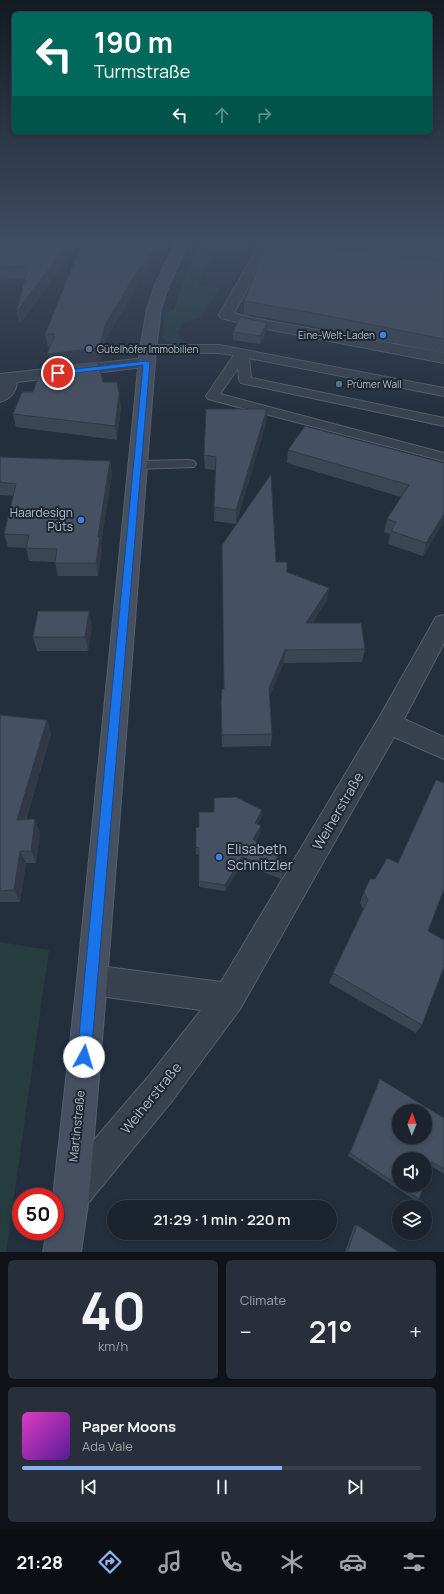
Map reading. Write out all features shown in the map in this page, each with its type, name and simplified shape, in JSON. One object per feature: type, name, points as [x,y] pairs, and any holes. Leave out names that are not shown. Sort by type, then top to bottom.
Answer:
[{"type":"main road","name":"Martinstraße","points":[[62,1252],[71,1196],[92,980],[147,356],[154,309],[158,298]]},
{"type":"street","points":[[236,298],[226,315],[444,358]]},
{"type":"street","points":[[0,397],[8,389],[5,379],[147,356]]},
{"type":"street","name":"Weiherstraße","points":[[71,1196],[160,1089],[229,998],[389,723],[444,623]]},
{"type":"street","points":[[389,723],[444,748]]},
{"type":"street","points":[[92,980],[229,998]]},
{"type":"lane","points":[[147,356],[219,349],[444,392]]},
{"type":"lane","points":[[242,353],[212,396],[444,456]]},
{"type":"lane","points":[[242,353],[245,380],[444,422]]},
{"type":"lane","points":[[137,465],[189,464]]},
{"type":"green space","points":[[178,298],[213,298],[201,317],[190,320],[177,332],[180,338],[187,343],[173,343],[166,341],[162,337],[165,313],[174,309]]},
{"type":"green space","points":[[0,942],[49,950],[15,1188],[12,1188],[12,1210],[6,1252],[0,1252]]},
{"type":"building","points":[[20,298],[27,298],[18,310]]},
{"type":"building","points":[[59,298],[121,298],[105,325],[99,348],[47,354],[55,334],[45,334]]},
{"type":"building","points":[[245,298],[444,298],[444,339],[313,313],[244,301]]},
{"type":"building","points":[[240,317],[267,323],[260,336],[233,332]]},
{"type":"building","points":[[98,361],[103,382],[117,382],[119,394],[115,426],[13,414],[22,392],[33,392],[42,367]]},
{"type":"building","points":[[206,409],[267,409],[236,510],[214,507],[216,457],[204,455]]},
{"type":"building","points":[[305,426],[444,463],[444,514],[426,543],[391,531],[396,522],[387,519],[409,485],[288,450]]},
{"type":"building","points":[[0,457],[110,461],[98,537],[100,537],[96,563],[55,563],[57,549],[26,548],[29,535],[4,534],[16,484],[0,482]]},
{"type":"building","points":[[271,474],[276,562],[287,562],[287,572],[329,588],[306,623],[361,623],[365,649],[285,650],[269,688],[272,734],[222,735],[221,702],[222,689],[224,689],[222,545]]},
{"type":"building","points":[[38,611],[89,611],[85,637],[33,637]]},
{"type":"building","points":[[0,715],[47,720],[17,820],[35,819],[31,851],[20,851],[14,890],[0,891]]},
{"type":"building","points":[[436,780],[444,783],[444,889],[428,931],[444,940],[444,967],[422,1025],[333,973],[368,900],[364,892],[370,879],[375,879],[387,858],[398,863]]},
{"type":"building","points":[[236,797],[262,810],[255,823],[261,826],[253,839],[287,864],[282,873],[242,857],[225,885],[199,881],[199,848],[196,847],[196,828],[199,827],[199,812],[214,812],[214,798]]},
{"type":"building","points":[[380,1079],[421,1104],[392,1104],[392,1144],[432,1144],[432,1111],[444,1118],[444,1169],[432,1162],[432,1152],[392,1152],[392,1181],[350,1153]]},
{"type":"building","points":[[408,1192],[422,1192],[419,1199]]},
{"type":"building","points":[[357,1225],[399,1252],[347,1252]]},
{"type":"place","name":"Eine-Welt-Laden","points":[[383,335]]},
{"type":"place","name":"Gütelhöfer Immobilien","points":[[89,349]]},
{"type":"place","name":"Prümer Wall","points":[[339,384]]},
{"type":"place","name":"Haardesign Püts","points":[[81,520]]},
{"type":"place","name":"Elisabeth Schnitzler","points":[[219,857]]},
{"type":"route","points":[[58,373],[146,362],[84,1057]]}]
